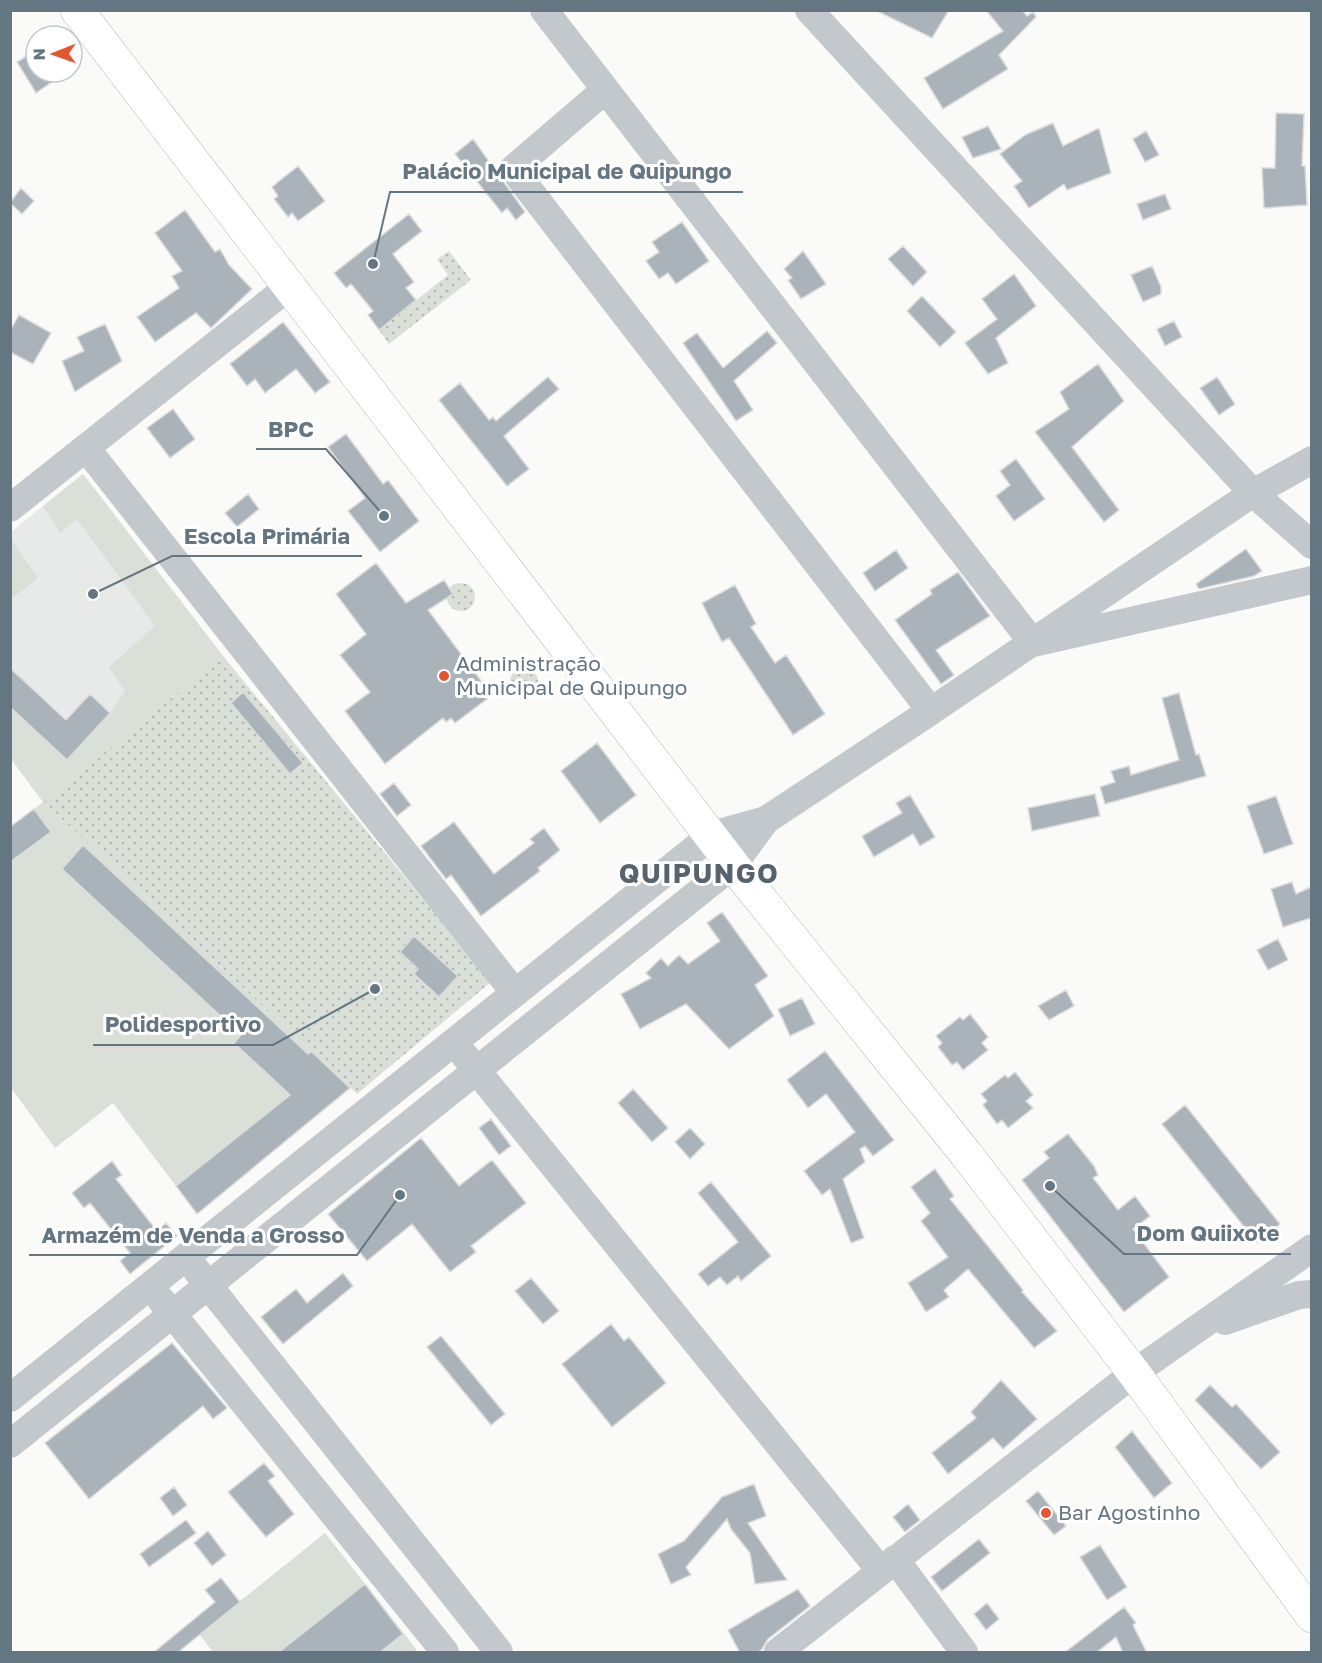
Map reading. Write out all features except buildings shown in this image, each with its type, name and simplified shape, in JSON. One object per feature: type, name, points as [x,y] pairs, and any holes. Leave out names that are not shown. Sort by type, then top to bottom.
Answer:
[{"type":"main road","points":[[77,10],[291,285],[712,835],[733,866],[966,1154],[1134,1373],[1311,1616]]},
{"type":"street","points":[[544,10],[1033,643]]},
{"type":"street","points":[[809,10],[1253,493],[1311,545]]},
{"type":"street","points":[[605,90],[513,169],[931,711]]},
{"type":"street","points":[[10,508],[291,285]]},
{"type":"street","points":[[86,448],[515,993]]},
{"type":"street","points":[[10,1398],[712,835],[766,820],[1033,643],[1253,493],[1311,460]]},
{"type":"street","points":[[1033,643],[1311,580]]},
{"type":"street","points":[[10,1444],[733,866],[766,820]]},
{"type":"street","points":[[454,1042],[887,1565],[964,1653]]},
{"type":"street","points":[[778,1653],[1134,1373],[1194,1333],[1311,1248]]},
{"type":"street","points":[[186,1257],[499,1653]]},
{"type":"street","points":[[150,1287],[445,1653]]},
{"type":"street","points":[[1194,1333],[1299,1295],[1311,1294]]},
{"type":"shaded area","points":[[449,251],[471,280],[389,344],[379,330],[448,275],[437,259]]},
{"type":"shaded area","points":[[83,474],[223,656],[44,802],[11,759],[11,532]]},
{"type":"shaded area","points":[[83,474],[223,656],[44,802],[311,1051],[308,1054],[82,846],[62,870],[241,1035],[234,1044],[280,1085],[302,1085],[176,1186],[113,1103],[55,1148],[11,1088],[11,862],[34,809],[43,802],[11,759],[10,707],[66,759],[110,713],[125,691],[109,667],[155,626],[77,519],[60,533],[43,506]]},
{"type":"shaded area","points":[[11,539],[38,578],[10,599]]},
{"type":"shaded area","points":[[461,583],[471,587],[475,597],[471,607],[461,611],[451,607],[447,597],[451,587]]},
{"type":"shaded area","points":[[223,656],[491,982],[357,1094],[44,802]]},
{"type":"shaded area","points":[[524,668],[534,672],[538,682],[534,692],[524,696],[514,692],[510,682],[514,672]]},
{"type":"shaded area","points":[[325,1533],[417,1650],[413,1652],[213,1652],[199,1634]]},
{"type":"place","name":"Palácio Municipal de Quipungo","points":[[373,264]]},
{"type":"place","name":"BPC","points":[[384,516]]},
{"type":"place","name":"Escola Primária","points":[[93,594]]},
{"type":"place","name":"Administração Municipal de Quipungo","points":[[444,676]]},
{"type":"place","name":"Polidesportivo","points":[[375,989]]},
{"type":"place","name":"Dom Quiixote","points":[[1050,1186]]},
{"type":"place","name":"Armazém de Venda a Grosso","points":[[400,1195]]},
{"type":"place","name":"Bar Agostinho","points":[[1046,1513]]},
{"type":"district","name":"QUIPUNGO","points":[[699,874]]}]
